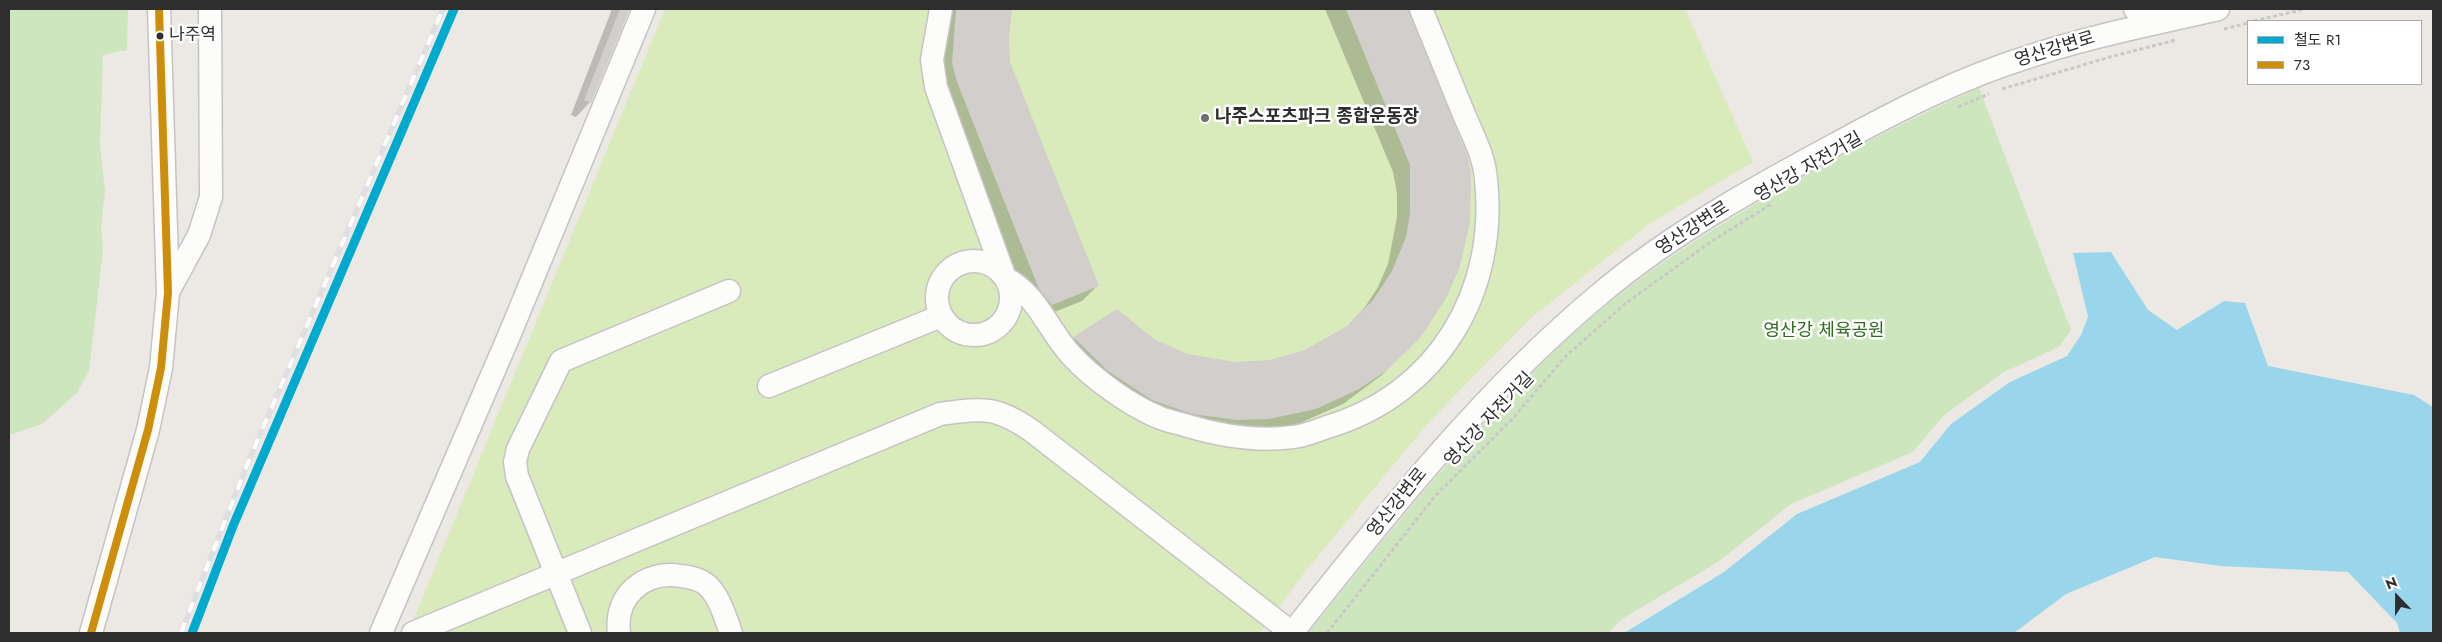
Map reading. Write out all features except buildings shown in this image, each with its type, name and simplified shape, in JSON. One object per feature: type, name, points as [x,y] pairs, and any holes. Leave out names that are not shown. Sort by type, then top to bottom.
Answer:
[{"type":"street","points":[[91,633],[148,430],[161,368],[168,293],[159,9]]},
{"type":"street","points":[[168,293],[199,235],[211,197],[210,9]]},
{"type":"street","points":[[381,633],[511,331],[644,9]]},
{"type":"street","points":[[941,9],[932,60],[936,88],[1005,278],[1010,289],[1009,307],[1002,322],[992,330],[970,335],[958,332],[948,325],[941,316],[937,305],[940,283],[955,266],[966,262],[988,264],[998,270],[1005,278],[1016,284],[1031,298],[1071,355],[1112,390],[1158,417],[1218,435],[1249,438],[1294,437],[1344,422],[1381,405],[1412,384],[1447,342],[1462,317],[1477,282],[1486,234],[1487,210],[1482,158],[1421,9]]},
{"type":"street","points":[[2135,9],[2159,14]]},
{"type":"street","name":"영산강변로","points":[[1292,633],[1441,450],[1504,382],[1603,291],[1653,254],[1712,215],[1829,147],[1918,101],[1974,77],[2027,57],[2090,39],[2219,19]]},
{"type":"street","points":[[580,633],[517,476],[515,462],[518,449],[561,361],[729,291]]},
{"type":"street","points":[[768,386],[941,316]]},
{"type":"street","points":[[414,633],[940,414],[970,410],[993,411],[1010,416],[1032,431],[1292,633]]},
{"type":"street","points":[[619,633],[619,617],[624,598],[636,585],[652,576],[670,574],[692,578],[706,584],[715,595],[731,633]]},
{"type":"path","points":[[2258,20],[2305,9]]},
{"type":"path","points":[[2219,19],[2247,23]]},
{"type":"path","points":[[1955,108],[1997,90],[2062,70],[2182,39]]},
{"type":"path","name":"영산강 자전거길","points":[[1327,633],[1436,495],[1514,418],[1566,356],[1626,303],[1712,241],[1777,200]]},
{"type":"green space","points":[[9,9],[128,9],[127,50],[103,55],[100,145],[105,191],[101,228],[103,250],[89,371],[77,393],[42,424],[9,435]]},
{"type":"green space","points":[[665,9],[1685,9],[1753,162],[1652,222],[1531,318],[1428,423],[1304,573],[1260,633],[408,633]]},
{"type":"green space","name":"영산강 체육공원","points":[[1979,88],[2071,330],[2059,347],[2004,372],[1943,416],[1913,452],[1791,504],[1718,562],[1622,619],[1608,633],[1308,633],[1415,502],[1489,418],[1527,377],[1610,302],[1679,251],[1780,190],[1892,129]]},
{"type":"water","points":[[2111,252],[2148,310],[2177,330],[2224,301],[2245,303],[2268,366],[2414,395],[2433,407],[2433,633],[2400,633],[2397,623],[2348,572],[2221,566],[2155,557],[2066,594],[2014,633],[1624,633],[1724,572],[1797,514],[1920,462],[1951,424],[2010,382],[2067,356],[2081,335],[2088,317],[2073,253]]},
{"type":"railway","points":[[181,633],[247,465],[443,9]]},
{"type":"rail line","name":"R1","points":[[192,633],[233,526],[454,9]]},
{"type":"transit line","name":"73","points":[[91,633],[148,430],[161,368],[168,293],[159,9]]},
{"type":"place","name":"나주역","points":[[160,36]]},
{"type":"place","name":"나주스포츠파크 종합운동장","points":[[1205,118]]}]
